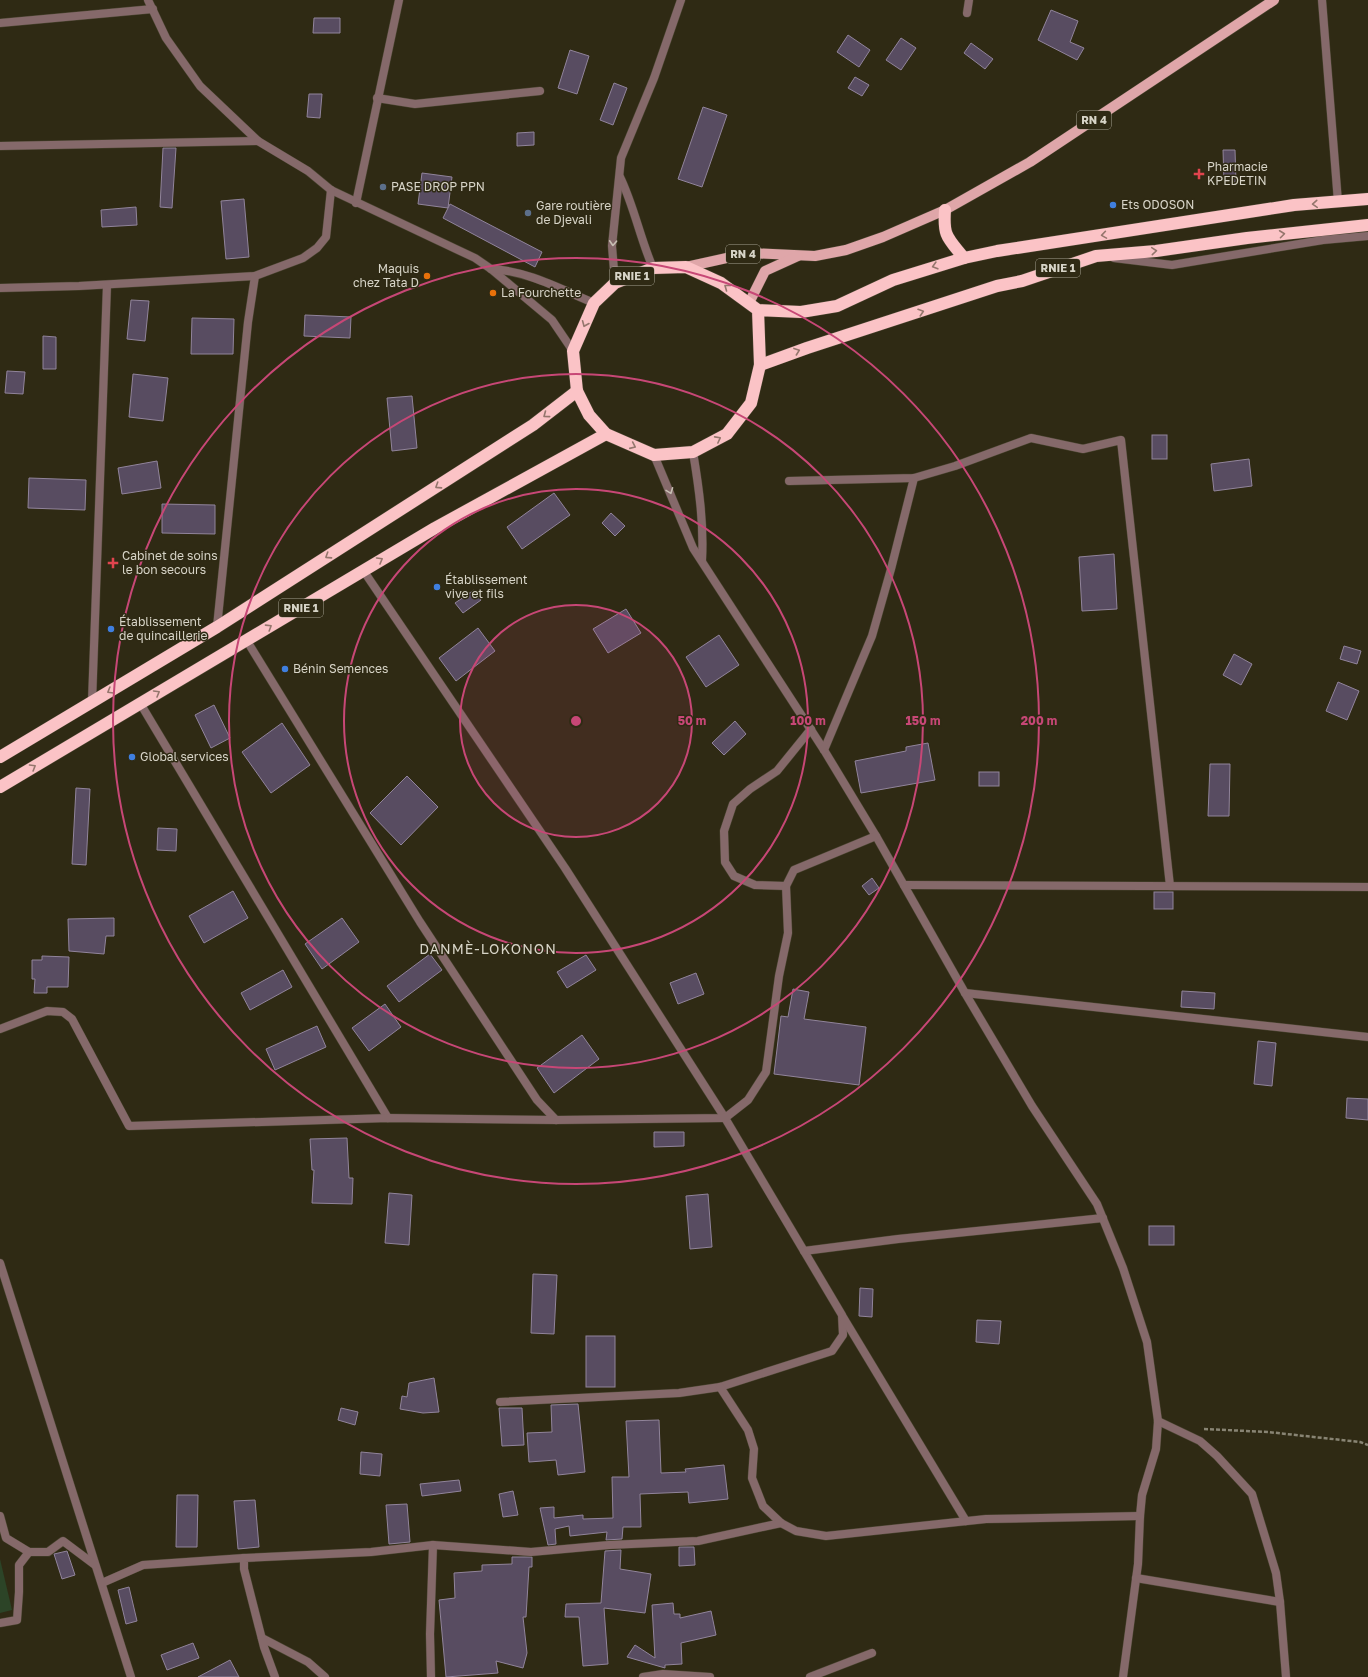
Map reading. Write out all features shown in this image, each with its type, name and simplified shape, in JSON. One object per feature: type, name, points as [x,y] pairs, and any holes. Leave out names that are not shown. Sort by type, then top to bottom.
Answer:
[{"type":"highway","name":"RNIE 1","points":[[654,456],[606,434],[589,415],[577,391],[573,351],[594,303],[615,283],[654,268],[686,267],[721,283],[754,307],[801,312],[837,306],[893,280],[964,258],[997,251],[1287,206],[1368,199]]},
{"type":"highway","points":[[945,210],[944,226],[946,238],[964,258]]},
{"type":"highway","name":"RNIE 1","points":[[760,365],[807,348],[997,286],[1022,281],[1096,256],[1156,251],[1247,238],[1368,225]]},
{"type":"highway","points":[[654,456],[693,452],[727,434],[751,403],[760,365],[754,307]]},
{"type":"highway","name":"RNIE 1","points":[[0,757],[217,627],[533,425],[577,391]]},
{"type":"highway","name":"RNIE 1","points":[[0,787],[435,528],[606,434]]},
{"type":"main road","name":"RN 4","points":[[686,267],[749,253],[802,254],[815,256],[846,250],[884,237],[945,210],[1030,162],[1274,0]]},
{"type":"main road","name":"RN 4","points":[[754,307],[765,271],[802,254]]},
{"type":"street","points":[[148,0],[166,38],[200,86],[258,142],[308,171],[331,190],[356,203],[403,223],[425,236],[475,258],[491,269],[552,320],[573,351]]},
{"type":"street","points":[[356,203],[377,98],[399,0]]},
{"type":"street","points":[[615,283],[612,246],[622,158],[654,78],[681,0]]},
{"type":"street","points":[[967,13],[969,0]]},
{"type":"street","points":[[1322,0],[1338,202]]},
{"type":"street","points":[[0,23],[153,9]]},
{"type":"street","points":[[377,98],[415,104],[540,91]]},
{"type":"street","points":[[0,146],[258,142]]},
{"type":"street","points":[[620,176],[628,193],[643,245],[654,268]]},
{"type":"street","points":[[0,288],[107,285],[255,276],[303,258],[317,248],[326,237],[331,190]]},
{"type":"street","points":[[1096,256],[1172,265],[1323,240],[1368,236]]},
{"type":"street","points":[[491,269],[510,270],[526,274],[594,303]]},
{"type":"street","points":[[217,627],[248,322],[255,276]]},
{"type":"street","points":[[92,702],[107,285]]},
{"type":"street","points":[[789,481],[914,478],[955,466],[1031,438],[1083,449],[1121,440],[1170,886]]},
{"type":"street","points":[[693,452],[704,538],[702,560]]},
{"type":"street","points":[[654,456],[693,548],[824,750],[876,836],[965,993],[1032,1106],[1097,1204],[1123,1268],[1147,1342],[1158,1421],[1156,1449],[1142,1495],[1136,1578],[1123,1677]]},
{"type":"street","points":[[824,750],[872,636],[914,478]]},
{"type":"street","points":[[363,570],[565,868],[725,1118],[966,1522]]},
{"type":"street","points":[[247,641],[420,922],[537,1100],[556,1120]]},
{"type":"street","points":[[140,703],[388,1118]]},
{"type":"street","points":[[786,886],[755,885],[734,876],[724,862],[724,831],[733,804],[750,789],[777,771],[811,729]]},
{"type":"street","points":[[0,1029],[47,1011],[63,1012],[72,1019],[129,1126],[388,1118],[556,1120],[725,1118],[748,1100],[766,1072],[779,976],[788,933],[786,886],[794,870],[876,836]]},
{"type":"street","points":[[904,885],[1368,887]]},
{"type":"street","points":[[965,993],[1368,1037]]},
{"type":"street","points":[[804,1251],[898,1239],[1103,1218]]},
{"type":"street","points":[[0,1263],[131,1677]]},
{"type":"street","points":[[500,1402],[679,1393],[720,1386],[832,1351],[843,1335],[842,1315]]},
{"type":"street","points":[[720,1386],[748,1430],[754,1449],[752,1478],[763,1506],[781,1524],[796,1531],[826,1536],[986,1519],[1140,1516]]},
{"type":"street","points":[[1158,1421],[1200,1441],[1217,1456],[1252,1494],[1276,1573],[1280,1602],[1286,1677]]},
{"type":"street","points":[[0,1516],[6,1538],[29,1552],[48,1552],[63,1541],[96,1565]]},
{"type":"street","points":[[102,1583],[143,1564],[371,1552],[432,1545],[531,1552],[609,1545],[698,1541],[781,1524]]},
{"type":"street","points":[[431,1677],[430,1627],[432,1545]]},
{"type":"street","points":[[0,1623],[17,1620],[19,1565],[29,1552]]},
{"type":"street","points":[[244,1558],[244,1569],[262,1638],[275,1677]]},
{"type":"street","points":[[1136,1578],[1280,1602]]},
{"type":"street","points":[[262,1638],[308,1662],[325,1677]]},
{"type":"street","points":[[810,1677],[872,1653]]},
{"type":"street","points":[[643,1677],[663,1674],[710,1677]]},
{"type":"path","points":[[1201,1429],[1268,1432],[1360,1442],[1368,1445]]},
{"type":"green space","points":[[0,1559],[12,1610],[0,1613]]},
{"type":"building","points":[[1051,10],[1078,21],[1070,42],[1084,48],[1077,60],[1038,40]]},
{"type":"building","points":[[314,18],[340,18],[340,33],[313,33]]},
{"type":"building","points":[[848,35],[870,50],[859,67],[837,52]]},
{"type":"building","points":[[901,38],[916,48],[901,70],[886,60]]},
{"type":"building","points":[[971,43],[993,59],[985,69],[964,53]]},
{"type":"building","points":[[570,50],[589,56],[577,94],[558,88]]},
{"type":"building","points":[[855,77],[869,85],[862,96],[848,88]]},
{"type":"building","points":[[614,83],[627,88],[613,125],[600,120]]},
{"type":"building","points":[[309,94],[322,94],[320,118],[307,117]]},
{"type":"building","points":[[703,107],[727,115],[702,187],[678,179]]},
{"type":"building","points":[[534,132],[534,145],[517,146],[517,133]]},
{"type":"building","points":[[163,148],[176,148],[172,208],[160,207]]},
{"type":"building","points":[[1223,150],[1235,150],[1236,182],[1224,182]]},
{"type":"building","points":[[422,173],[452,177],[448,208],[418,204]]},
{"type":"building","points":[[244,199],[249,257],[226,259],[221,201]]},
{"type":"building","points":[[450,204],[542,252],[535,267],[443,218]]},
{"type":"building","points":[[136,207],[137,225],[102,227],[101,210]]},
{"type":"building","points":[[131,300],[149,301],[145,341],[127,339]]},
{"type":"building","points":[[305,315],[351,317],[350,338],[304,336]]},
{"type":"building","points":[[192,318],[234,319],[233,354],[191,354]]},
{"type":"building","points":[[43,336],[56,337],[56,369],[43,369]]},
{"type":"building","points":[[7,371],[25,372],[23,394],[5,393]]},
{"type":"building","points":[[133,374],[168,378],[163,421],[129,417]]},
{"type":"building","points":[[412,396],[417,448],[392,451],[387,398]]},
{"type":"building","points":[[1152,435],[1167,435],[1167,459],[1152,459]]},
{"type":"building","points":[[1249,459],[1252,486],[1214,491],[1211,464]]},
{"type":"building","points":[[157,461],[161,488],[122,494],[118,468]]},
{"type":"building","points":[[29,478],[86,480],[85,510],[28,508]]},
{"type":"building","points":[[554,493],[570,515],[522,549],[507,527]]},
{"type":"building","points":[[162,504],[215,505],[215,534],[162,533]]},
{"type":"building","points":[[611,513],[625,526],[615,536],[602,523]]},
{"type":"building","points":[[1114,554],[1117,609],[1082,611],[1079,557]]},
{"type":"building","points":[[474,590],[481,600],[463,613],[455,603]]},
{"type":"building","points":[[626,609],[641,633],[608,653],[593,629]]},
{"type":"building","points":[[478,628],[495,651],[456,681],[439,658]]},
{"type":"building","points":[[719,635],[739,665],[706,687],[686,657]]},
{"type":"building","points":[[1344,646],[1361,651],[1357,664],[1340,659]]},
{"type":"building","points":[[1234,654],[1252,664],[1241,685],[1223,675]]},
{"type":"building","points":[[1338,682],[1359,691],[1347,720],[1326,711]]},
{"type":"building","points":[[214,705],[230,738],[211,748],[195,715]]},
{"type":"building","points":[[735,721],[746,734],[724,755],[712,743]]},
{"type":"building","points":[[282,723],[310,765],[271,793],[242,752]]},
{"type":"building","points":[[928,743],[935,780],[861,793],[855,761],[906,751],[906,747]]},
{"type":"building","points":[[1210,764],[1230,764],[1229,816],[1208,816]]},
{"type":"building","points":[[979,772],[999,772],[999,786],[979,786]]},
{"type":"building","points":[[407,776],[438,807],[401,845],[370,813]]},
{"type":"building","points":[[76,788],[90,789],[86,865],[72,864]]},
{"type":"building","points":[[158,828],[177,829],[176,851],[157,850]]},
{"type":"building","points":[[872,878],[879,888],[869,895],[862,886]]},
{"type":"building","points":[[233,891],[248,918],[204,943],[189,916]]},
{"type":"building","points":[[1154,892],[1173,892],[1173,909],[1154,909]]},
{"type":"building","points":[[114,918],[114,936],[106,936],[104,954],[69,951],[68,919]]},
{"type":"building","points":[[342,918],[359,942],[322,969],[305,944]]},
{"type":"building","points":[[430,954],[442,970],[399,1002],[387,986]]},
{"type":"building","points":[[586,955],[596,970],[567,988],[557,972]]},
{"type":"building","points":[[42,956],[69,957],[68,987],[47,987],[47,993],[34,993],[35,979],[32,979],[32,960],[42,960]]},
{"type":"building","points":[[283,970],[292,987],[250,1010],[241,993]]},
{"type":"building","points":[[696,973],[704,994],[678,1004],[670,983]]},
{"type":"building","points":[[793,989],[809,992],[804,1019],[866,1027],[859,1085],[774,1074],[781,1016],[788,1017]]},
{"type":"building","points":[[1182,991],[1215,993],[1214,1009],[1181,1007]]},
{"type":"building","points":[[385,1004],[401,1027],[369,1051],[352,1028]]},
{"type":"building","points":[[317,1026],[326,1047],[275,1070],[266,1049]]},
{"type":"building","points":[[582,1035],[599,1059],[554,1093],[537,1068]]},
{"type":"building","points":[[1258,1041],[1276,1043],[1272,1086],[1254,1084]]},
{"type":"building","points":[[1347,1098],[1368,1099],[1368,1120],[1346,1118]]},
{"type":"building","points":[[654,1132],[684,1132],[684,1146],[654,1147]]},
{"type":"building","points":[[347,1138],[349,1178],[353,1178],[352,1204],[312,1203],[314,1170],[312,1170],[310,1139]]},
{"type":"building","points":[[389,1193],[412,1195],[409,1245],[385,1243]]},
{"type":"building","points":[[708,1194],[712,1247],[690,1249],[686,1196]]},
{"type":"building","points":[[1149,1226],[1174,1226],[1174,1245],[1149,1245]]},
{"type":"building","points":[[533,1274],[557,1275],[554,1334],[531,1333]]},
{"type":"building","points":[[860,1288],[873,1289],[872,1317],[859,1316]]},
{"type":"building","points":[[977,1320],[1001,1321],[999,1344],[976,1342]]},
{"type":"building","points":[[586,1336],[615,1336],[615,1387],[586,1387]]},
{"type":"building","points":[[434,1378],[439,1412],[423,1413],[400,1409],[402,1396],[407,1397],[409,1383]]},
{"type":"building","points":[[578,1404],[585,1472],[558,1475],[556,1460],[529,1462],[527,1433],[552,1432],[551,1405]]},
{"type":"building","points":[[341,1408],[358,1412],[355,1425],[338,1420]]},
{"type":"building","points":[[499,1408],[522,1408],[524,1445],[502,1446]]},
{"type":"building","points":[[659,1420],[661,1473],[686,1472],[685,1469],[724,1465],[728,1499],[689,1503],[688,1492],[640,1494],[641,1527],[623,1527],[622,1539],[606,1540],[607,1532],[570,1536],[569,1526],[555,1529],[556,1544],[548,1545],[540,1508],[554,1507],[554,1518],[583,1515],[583,1519],[613,1518],[612,1477],[629,1477],[626,1421]]},
{"type":"building","points":[[361,1452],[382,1454],[380,1476],[360,1474]]},
{"type":"building","points":[[459,1480],[461,1491],[422,1496],[420,1484]]},
{"type":"building","points":[[513,1491],[518,1515],[503,1517],[499,1494]]},
{"type":"building","points":[[177,1495],[198,1495],[197,1547],[176,1547]]},
{"type":"building","points":[[255,1500],[259,1547],[238,1549],[234,1501]]},
{"type":"building","points":[[407,1504],[410,1542],[389,1544],[386,1505]]},
{"type":"building","points":[[679,1547],[694,1547],[695,1565],[679,1566]]},
{"type":"building","points":[[621,1550],[620,1569],[651,1574],[645,1613],[604,1608],[608,1664],[583,1666],[579,1617],[565,1617],[566,1604],[601,1603],[605,1551]]},
{"type":"building","points":[[67,1551],[75,1575],[62,1579],[54,1554]]},
{"type":"building","points":[[512,1557],[532,1557],[532,1567],[529,1567],[526,1617],[523,1617],[527,1653],[523,1668],[496,1661],[498,1673],[446,1677],[439,1600],[455,1598],[454,1573],[482,1571],[482,1565],[512,1564]]},
{"type":"building","points":[[129,1587],[137,1621],[126,1624],[118,1590]]},
{"type":"building","points":[[673,1603],[674,1614],[680,1614],[680,1618],[711,1611],[716,1635],[681,1643],[682,1664],[665,1665],[665,1668],[627,1657],[635,1645],[655,1658],[652,1605]]},
{"type":"building","points":[[193,1643],[199,1658],[167,1670],[161,1655]]},
{"type":"building","points":[[230,1660],[239,1677],[198,1677]]},
{"type":"place","name":"Pharmacie KPEDETIN","points":[[1199,174]]},
{"type":"place","name":"PASE DROP PPN","points":[[383,187]]},
{"type":"place","name":"Ets ODOSON","points":[[1113,205]]},
{"type":"place","name":"Gare routière de Djevali","points":[[528,213]]},
{"type":"place","name":"Maquis chez Tata D","points":[[427,276]]},
{"type":"place","name":"La Fourchette","points":[[493,293]]},
{"type":"place","name":"Cabinet de soins le bon secours","points":[[113,563]]},
{"type":"place","name":"Établissement vive et fils","points":[[437,587]]},
{"type":"place","name":"Établissement de quincaillerie","points":[[111,629]]},
{"type":"place","name":"Bénin Semences","points":[[285,669]]},
{"type":"place","name":"Global services","points":[[132,757]]},
{"type":"district","name":"DANMÈ-LOKONON","points":[[488,949]]}]
